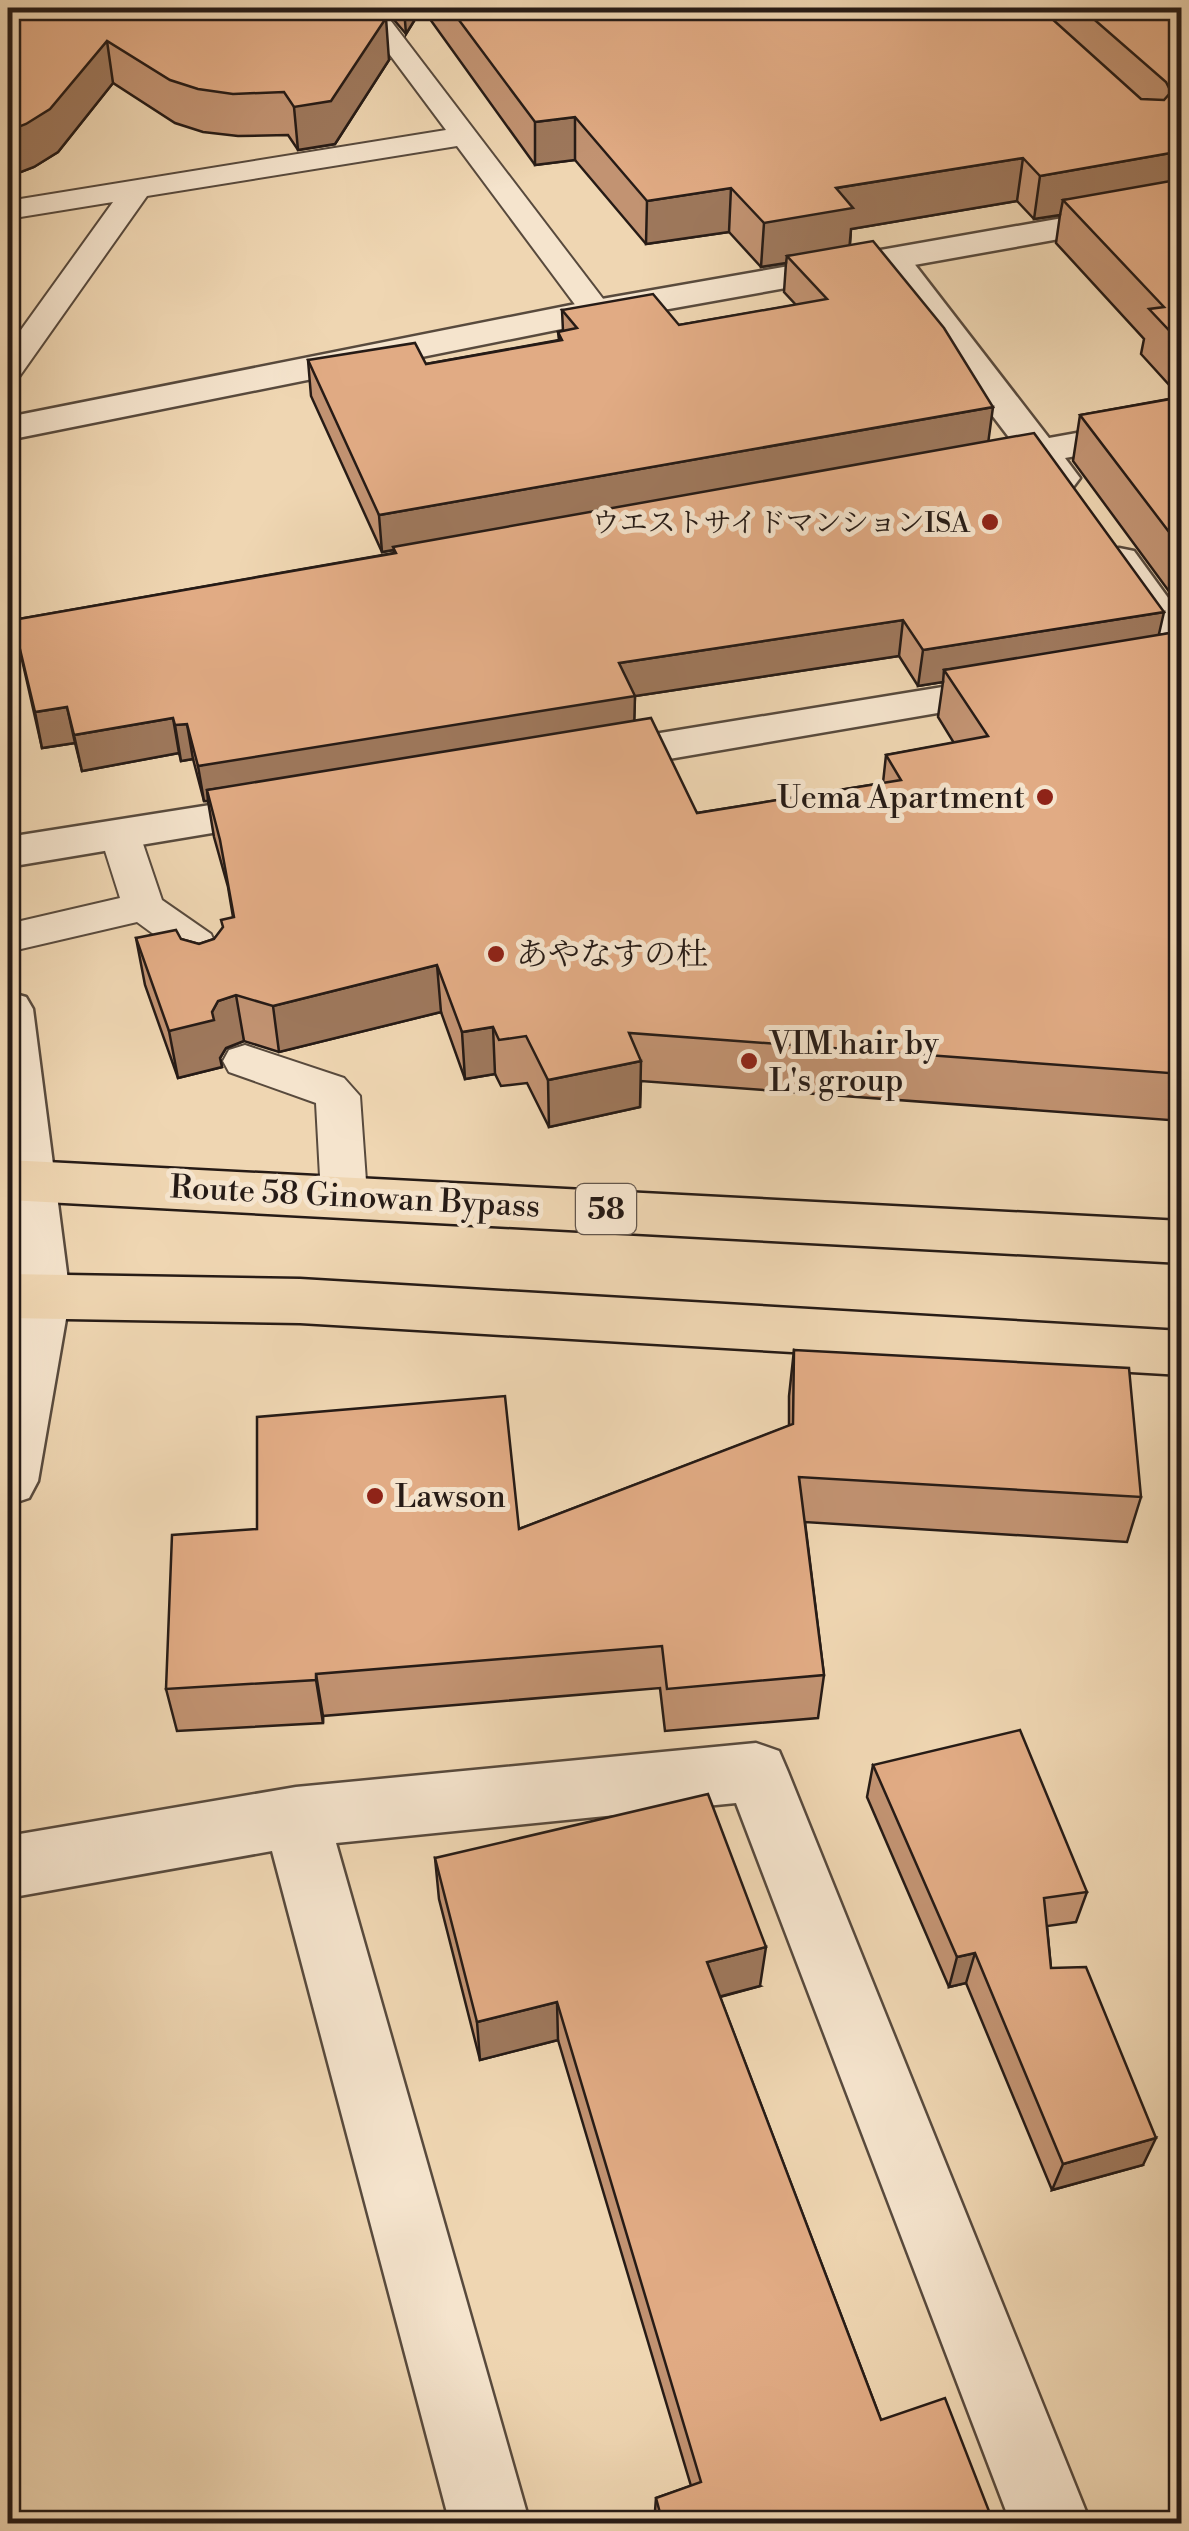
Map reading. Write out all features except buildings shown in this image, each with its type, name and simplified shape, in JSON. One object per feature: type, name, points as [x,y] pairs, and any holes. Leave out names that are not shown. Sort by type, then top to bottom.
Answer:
[{"type":"highway","name":"Route 58 Ginowan Bypass","points":[[19,1180],[1182,1242]]},
{"type":"highway","points":[[19,1299],[300,1300],[1182,1353]]},
{"type":"street","points":[[8,429],[596,312],[1182,207]]},
{"type":"street","points":[[893,261],[1090,519],[1169,658]]},
{"type":"street","points":[[944,469],[1182,426]]},
{"type":"street","points":[[560,764],[1065,680]]},
{"type":"street","points":[[8,852],[329,802]]},
{"type":"street","points":[[8,1010],[19,1180],[19,1299],[8,1481]]},
{"type":"street","points":[[8,1868],[296,1817],[756,1772],[1052,2524]]},
{"type":"street","points":[[296,1817],[490,2524]]},
{"type":"lane","points":[[368,8],[596,312]]},
{"type":"lane","points":[[8,210],[463,136]]},
{"type":"lane","points":[[8,370],[138,189]]},
{"type":"lane","points":[[120,834],[144,907],[196,944],[206,972]]},
{"type":"lane","points":[[8,938],[144,907]]},
{"type":"lane","points":[[245,1061],[328,1089],[338,1096],[344,1195]]},
{"type":"place","name":"ウエストサイドマンションISA","points":[[990,522]]},
{"type":"place","name":"Uema Apartment","points":[[1045,797]]},
{"type":"place","name":"あやなすの杜","points":[[496,954]]},
{"type":"place","name":"VIM hair by L's group","points":[[749,1061]]},
{"type":"place","name":"Lawson","points":[[375,1496]]}]
